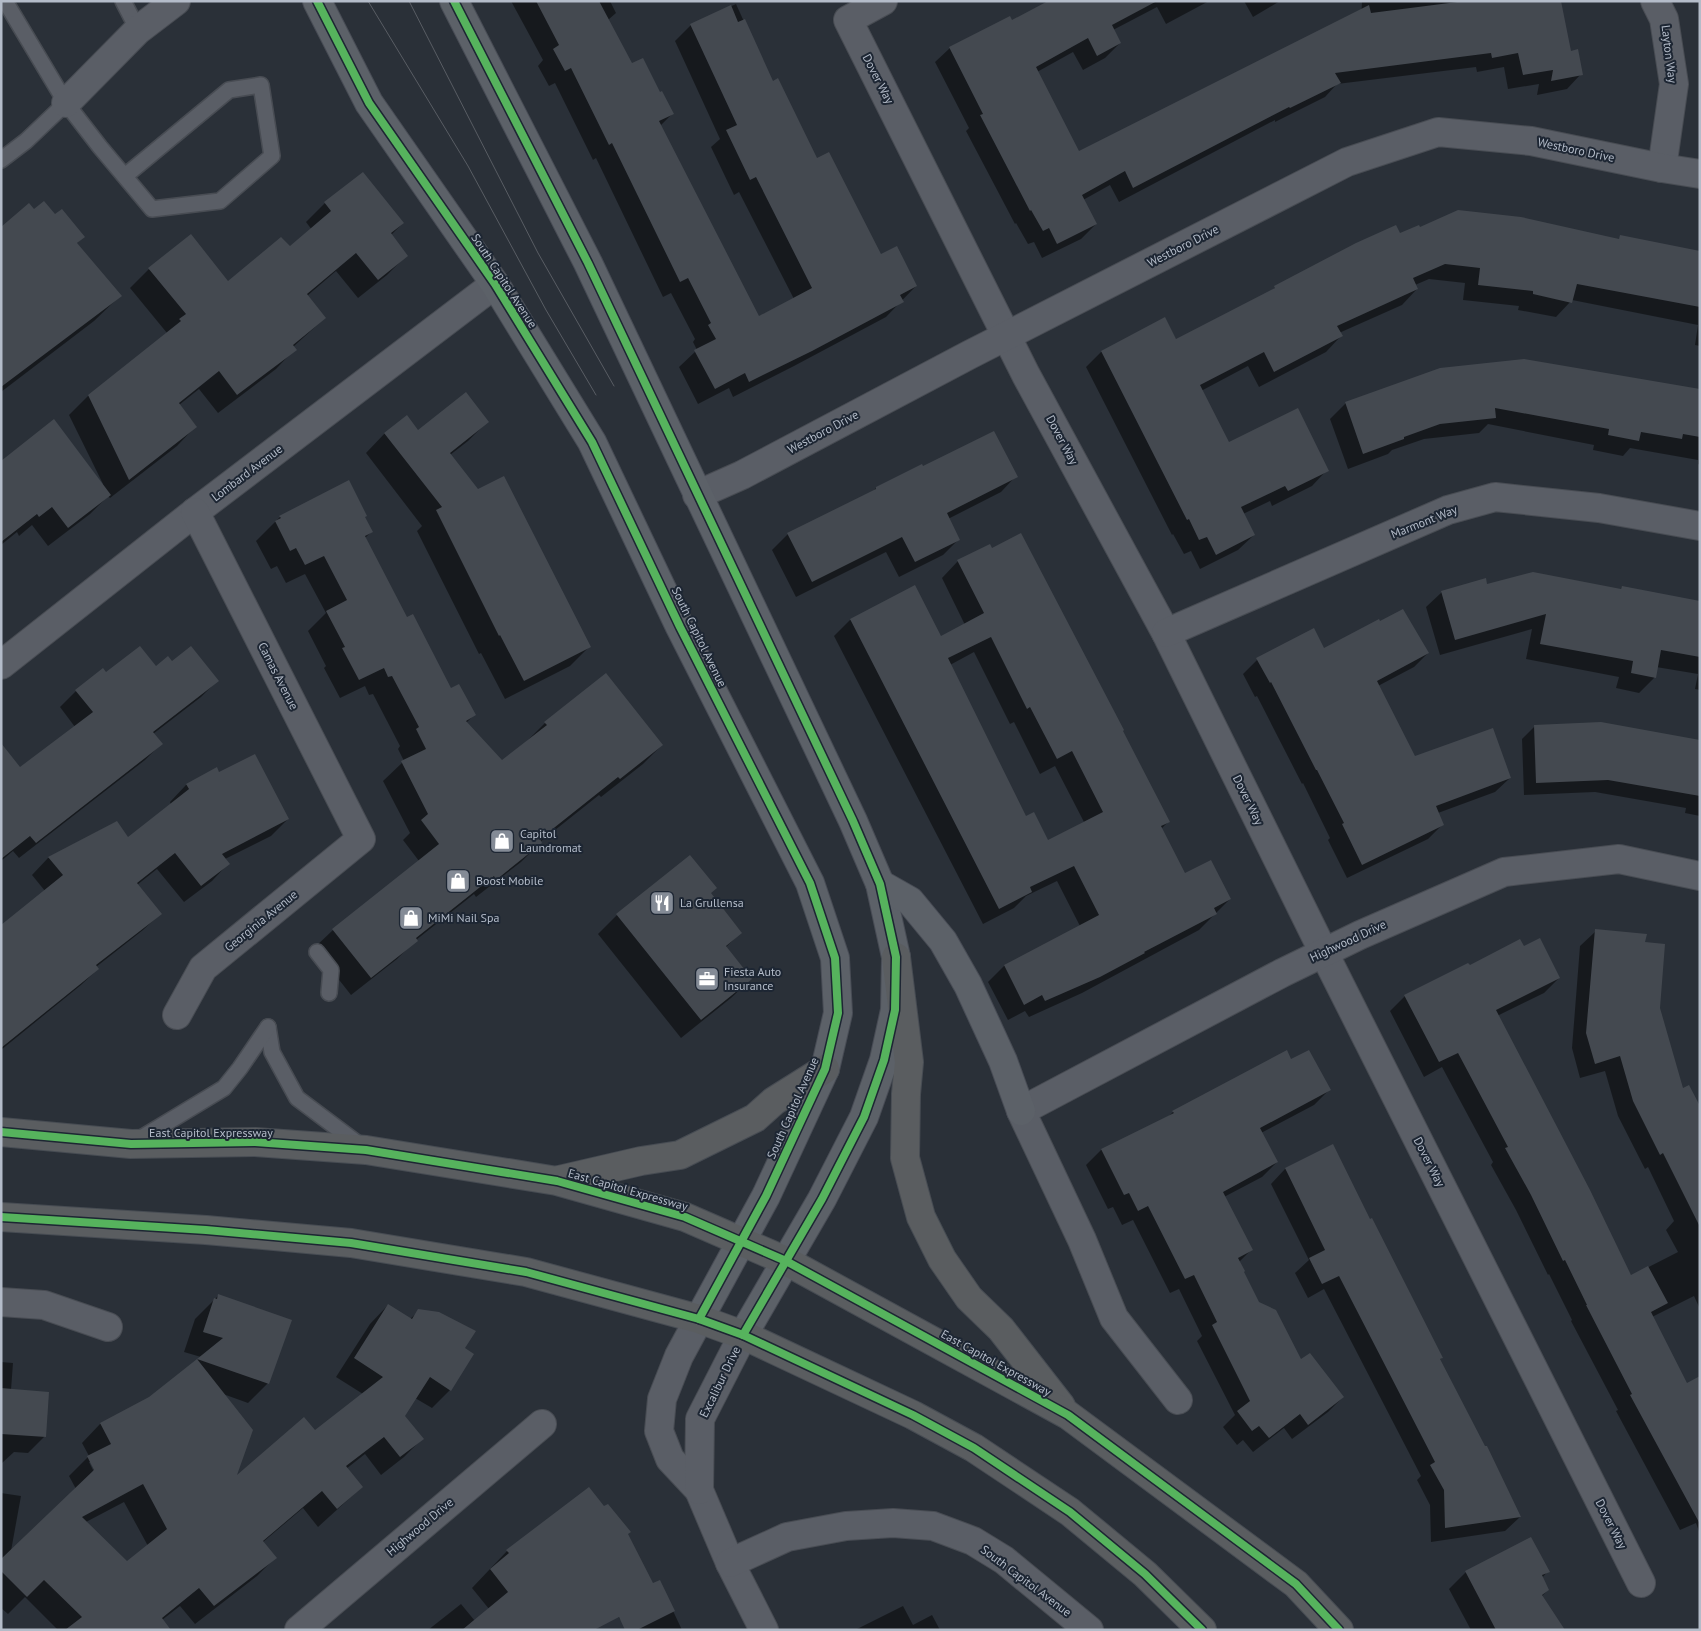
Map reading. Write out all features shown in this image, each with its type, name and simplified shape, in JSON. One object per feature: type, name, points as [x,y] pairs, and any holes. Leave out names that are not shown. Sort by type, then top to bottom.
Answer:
[{"type":"highway","points":[[896,957],[909,1062],[906,1094],[905,1158],[921,1217],[942,1259],[969,1298],[1001,1329],[1068,1415]]},
{"type":"highway","points":[[557,1180],[680,1154],[755,1118],[774,1101],[825,1069]]},
{"type":"highway","name":"East Capitol Expressway","points":[[1,1132],[132,1144],[255,1142],[366,1150],[557,1180],[685,1217],[786,1261],[1068,1415],[1296,1584],[1339,1630]]},
{"type":"highway","points":[[1,1217],[206,1230],[351,1243],[526,1272],[699,1319],[742,1335],[913,1414],[974,1448],[1070,1512],[1145,1574],[1202,1630]]},
{"type":"main road","name":"South Capitol Avenue","points":[[317,1],[369,103],[495,284],[592,442],[680,627],[810,883],[835,958],[838,1013],[825,1069],[766,1196],[699,1319]]},
{"type":"main road","points":[[454,1],[588,263],[853,821],[880,884],[896,957],[895,1010],[884,1060],[864,1116],[822,1199],[742,1335]]},
{"type":"main road","points":[[880,884],[910,901],[943,941],[968,985],[1003,1061],[1021,1111]]},
{"type":"street","points":[[66,103],[138,30],[176,1]]},
{"type":"street","name":"Dover Way","points":[[883,1],[848,20],[1007,336],[1166,633],[1324,953],[1641,1583]]},
{"type":"street","name":"Layton Way","points":[[1655,1],[1664,18],[1674,84],[1662,168]]},
{"type":"street","name":"Westboro Drive","points":[[697,495],[742,475],[1007,336],[1347,162],[1438,132],[1531,141],[1700,174]]},
{"type":"street","name":"Lombard Avenue","points":[[1,665],[195,512],[495,284]]},
{"type":"street","name":"Marmont Way","points":[[1166,633],[1448,510],[1495,498],[1599,508],[1700,526]]},
{"type":"street","name":"Camas Avenue","points":[[195,512],[361,839]]},
{"type":"street","name":"Georginia Avenue","points":[[177,1015],[203,968],[361,839]]},
{"type":"street","name":"Highwood Drive","points":[[1021,1111],[1273,977],[1360,935],[1504,872],[1619,859],[1700,876]]},
{"type":"street","points":[[1021,1111],[1082,1240],[1114,1318],[1178,1400]]},
{"type":"street","points":[[1,1302],[44,1305],[108,1327]]},
{"type":"street","name":"Excalibur Drive","points":[[699,1319],[679,1356],[662,1400],[659,1431],[670,1459],[699,1490],[730,1563],[764,1630]]},
{"type":"street","name":"Excalibur Drive","points":[[699,1490],[700,1419],[742,1335]]},
{"type":"street","name":"Highwood Drive","points":[[299,1630],[542,1424]]},
{"type":"street","name":"South Capitol Avenue","points":[[730,1563],[787,1536],[846,1526],[893,1523],[933,1526],[973,1541],[1004,1560],[1089,1630]]},
{"type":"lane","points":[[5,1],[66,103],[100,147],[152,209],[220,201],[272,156],[261,85],[229,90],[125,176]]},
{"type":"lane","points":[[123,1],[138,30]]},
{"type":"lane","points":[[1,160],[26,141],[66,103]]},
{"type":"lane","points":[[317,952],[332,970],[329,993]]},
{"type":"lane","points":[[132,1144],[224,1088],[268,1027],[272,1052],[297,1098],[366,1150]]},
{"type":"building","points":[[536,1],[599,1],[632,63],[643,58],[660,92],[662,91],[674,114],[659,121],[759,316],[812,288],[756,177],[750,180],[726,130],[737,125],[690,24],[731,5],[738,22],[745,19],[773,81],[778,78],[817,158],[829,152],[881,254],[897,246],[917,286],[900,295],[904,302],[812,351],[749,382],[745,373],[715,389],[694,350],[716,339],[708,325],[711,323],[688,278],[680,282],[612,143],[609,145],[571,68],[565,71],[553,49],[559,45]]},
{"type":"building","points":[[1048,1],[1157,1],[1112,25],[1121,43],[1097,56],[1088,38],[1036,67],[1079,151],[1369,5],[1371,13],[1465,1],[1561,1],[1571,51],[1578,49],[1583,75],[1551,81],[1553,70],[1523,75],[1518,53],[1492,58],[1491,53],[1335,73],[1341,83],[1289,107],[1133,188],[1125,171],[1082,195],[1097,224],[1057,244],[1049,228],[1043,231],[1030,211],[980,115],[983,114],[949,47],[1010,16],[1012,20]]},
{"type":"building","points":[[363,172],[404,223],[391,233],[408,256],[378,280],[356,253],[307,294],[326,318],[293,345],[297,350],[237,395],[219,371],[179,403],[197,427],[129,480],[88,395],[181,321],[179,319],[186,314],[148,268],[191,234],[228,281],[281,237],[290,246],[331,211],[324,202]]},
{"type":"building","points":[[44,201],[55,214],[62,209],[85,237],[77,243],[122,296],[1,387],[1,227],[29,203],[34,209]]},
{"type":"building","points":[[1458,210],[1521,217],[1619,239],[1620,235],[1700,251],[1700,307],[1577,284],[1572,303],[1533,294],[1533,291],[1478,285],[1480,268],[1445,264],[1413,278],[1418,289],[1337,326],[1343,336],[1274,372],[1264,352],[1200,385],[1229,442],[1298,408],[1329,471],[1288,491],[1285,486],[1241,507],[1255,535],[1216,555],[1207,537],[1199,540],[1189,519],[1187,520],[1101,351],[1165,317],[1176,339],[1275,288],[1274,286],[1356,243],[1396,225],[1400,233],[1419,225],[1420,227]]},
{"type":"building","points":[[1524,359],[1700,389],[1700,437],[1683,434],[1682,439],[1641,432],[1639,441],[1608,435],[1609,429],[1495,408],[1496,418],[1440,424],[1363,454],[1345,402],[1440,368]]},
{"type":"building","points":[[466,392],[489,422],[450,453],[478,489],[504,476],[591,647],[524,681],[499,636],[436,510],[442,507],[384,433],[407,415],[418,430]]},
{"type":"building","points":[[54,419],[111,495],[68,528],[52,507],[39,517],[37,514],[1,542],[1,461]]},
{"type":"building","points":[[994,431],[1018,477],[947,513],[960,540],[915,562],[902,537],[812,582],[787,533],[922,464],[923,466]]},
{"type":"building","points":[[349,480],[373,532],[365,536],[407,617],[413,614],[451,688],[459,684],[476,715],[466,721],[502,760],[547,725],[544,722],[606,673],[663,745],[620,779],[618,777],[540,839],[542,843],[496,880],[494,876],[416,938],[418,941],[371,978],[332,929],[439,844],[421,820],[428,814],[401,761],[426,749],[416,729],[419,727],[392,676],[388,677],[384,668],[359,680],[342,648],[345,647],[326,611],[347,600],[324,556],[305,565],[296,548],[290,551],[275,521],[281,518],[279,516]]},
{"type":"building","points":[[1021,533],[1170,822],[1161,826],[1185,873],[1211,860],[1231,899],[1214,908],[1217,914],[1100,977],[1045,1001],[1042,995],[1024,1005],[1004,965],[1099,915],[1074,866],[1030,887],[1032,892],[999,909],[850,619],[915,585],[941,636],[984,613],[957,560],[990,544],[992,548]],"holes":[[[991,637],[1027,709],[1030,707],[1057,759],[1072,751],[1103,812],[1048,840],[1034,812],[1026,816],[948,658]]]},
{"type":"building","points":[[1533,572],[1621,589],[1622,586],[1700,601],[1700,657],[1661,650],[1656,678],[1631,673],[1633,661],[1540,644],[1546,614],[1455,640],[1441,591],[1486,578],[1487,584]]},
{"type":"building","points":[[1403,609],[1429,653],[1377,681],[1415,756],[1493,728],[1511,778],[1436,806],[1444,825],[1362,865],[1342,824],[1344,823],[1317,770],[1271,682],[1256,658],[1314,628],[1324,648],[1379,619],[1380,621]]},
{"type":"building","points":[[140,646],[156,666],[168,656],[172,661],[191,646],[219,681],[153,732],[163,744],[36,843],[30,836],[1,859],[1,743],[20,767],[93,712],[75,690],[103,668],[106,672]]},
{"type":"building","points":[[1601,722],[1700,740],[1700,796],[1608,780],[1536,783],[1534,725]]},
{"type":"building","points":[[255,754],[289,819],[222,854],[230,864],[201,886],[175,853],[137,883],[162,914],[96,965],[99,969],[1,1048],[1,925],[63,875],[48,857],[117,821],[128,837],[189,789],[186,784],[217,767],[219,772]]},
{"type":"building","points":[[690,855],[717,888],[711,893],[742,933],[726,946],[752,979],[701,1020],[616,914]]},
{"type":"building","points":[[1595,929],[1647,934],[1645,942],[1665,944],[1660,1008],[1683,1088],[1689,1085],[1700,1106],[1700,1227],[1663,1153],[1660,1155],[1633,1101],[1620,1056],[1595,1064],[1586,1033]]},
{"type":"building","points":[[1540,938],[1560,978],[1496,1010],[1590,1190],[1631,1275],[1648,1266],[1668,1303],[1651,1312],[1687,1383],[1700,1376],[1700,1524],[1630,1395],[1632,1394],[1565,1260],[1563,1261],[1531,1195],[1505,1148],[1508,1147],[1458,1053],[1439,1062],[1404,995],[1468,963],[1470,965],[1520,939],[1524,946]]},
{"type":"building","points":[[1287,1050],[1291,1059],[1309,1050],[1331,1090],[1260,1128],[1278,1162],[1223,1192],[1253,1250],[1238,1258],[1259,1302],[1276,1310],[1301,1359],[1310,1353],[1344,1397],[1308,1425],[1300,1414],[1269,1438],[1259,1426],[1252,1431],[1237,1411],[1250,1401],[1212,1325],[1217,1322],[1194,1275],[1185,1279],[1148,1206],[1138,1211],[1129,1193],[1124,1195],[1101,1149],[1174,1113],[1172,1111]]},
{"type":"building","points":[[1333,1144],[1443,1358],[1440,1359],[1485,1446],[1487,1446],[1521,1517],[1445,1528],[1444,1490],[1430,1465],[1435,1462],[1339,1276],[1322,1284],[1309,1258],[1325,1250],[1285,1168]]},
{"type":"building","points":[[218,1294],[292,1320],[269,1384],[197,1359],[223,1338],[203,1332],[214,1298],[217,1299]]},
{"type":"building","points":[[388,1304],[412,1319],[418,1309],[439,1312],[476,1331],[465,1348],[474,1354],[451,1391],[430,1377],[405,1416],[424,1439],[400,1457],[384,1437],[346,1466],[363,1487],[337,1509],[322,1491],[263,1541],[277,1558],[214,1606],[199,1588],[162,1618],[171,1630],[65,1630],[82,1617],[44,1580],[27,1597],[1,1571],[1,1559],[94,1470],[87,1456],[111,1444],[100,1423],[149,1397],[197,1359],[253,1430],[237,1475],[304,1417],[315,1430],[383,1377],[354,1358]],"holes":[[[143,1484],[167,1529],[127,1561],[82,1517]]]},
{"type":"building","points":[[1,1388],[49,1392],[46,1437],[1,1434]]},
{"type":"building","points":[[589,1487],[604,1506],[608,1504],[631,1532],[628,1534],[653,1583],[660,1580],[675,1611],[637,1630],[625,1630],[619,1617],[594,1630],[462,1630],[508,1592],[490,1569],[509,1553],[506,1550]]},
{"type":"building","points":[[1531,1537],[1550,1572],[1542,1575],[1549,1590],[1542,1595],[1565,1630],[1496,1630],[1465,1571]]},
{"type":"tram line","points":[[368,1],[468,166],[546,310],[596,395]]},
{"type":"tram line","points":[[409,1],[538,253],[614,386]]},
{"type":"cycle path","points":[[317,1],[369,103],[495,284],[592,442],[680,627],[810,883],[835,958],[838,1013],[825,1069],[766,1196],[699,1319]]},
{"type":"cycle path","points":[[454,1],[588,263],[853,821],[880,884],[896,957],[895,1010],[884,1060],[864,1117],[822,1199],[743,1335]]},
{"type":"cycle path","points":[[1,1132],[131,1144],[255,1142],[366,1150],[557,1181],[685,1217],[786,1261],[1068,1415],[1296,1584],[1339,1630]]},
{"type":"cycle path","points":[[1,1217],[206,1230],[351,1243],[526,1272],[699,1319],[743,1335],[913,1415],[974,1448],[1070,1512],[1145,1574],[1202,1630]]},
{"type":"place","name":"Capitol Laundromat","points":[[502,841]]},
{"type":"place","name":"Boost Mobile","points":[[458,881]]},
{"type":"place","name":"La Grullensa","points":[[662,903]]},
{"type":"place","name":"MiMi Nail Spa","points":[[411,918]]},
{"type":"place","name":"Fiesta Auto Insurance","points":[[707,979]]}]
